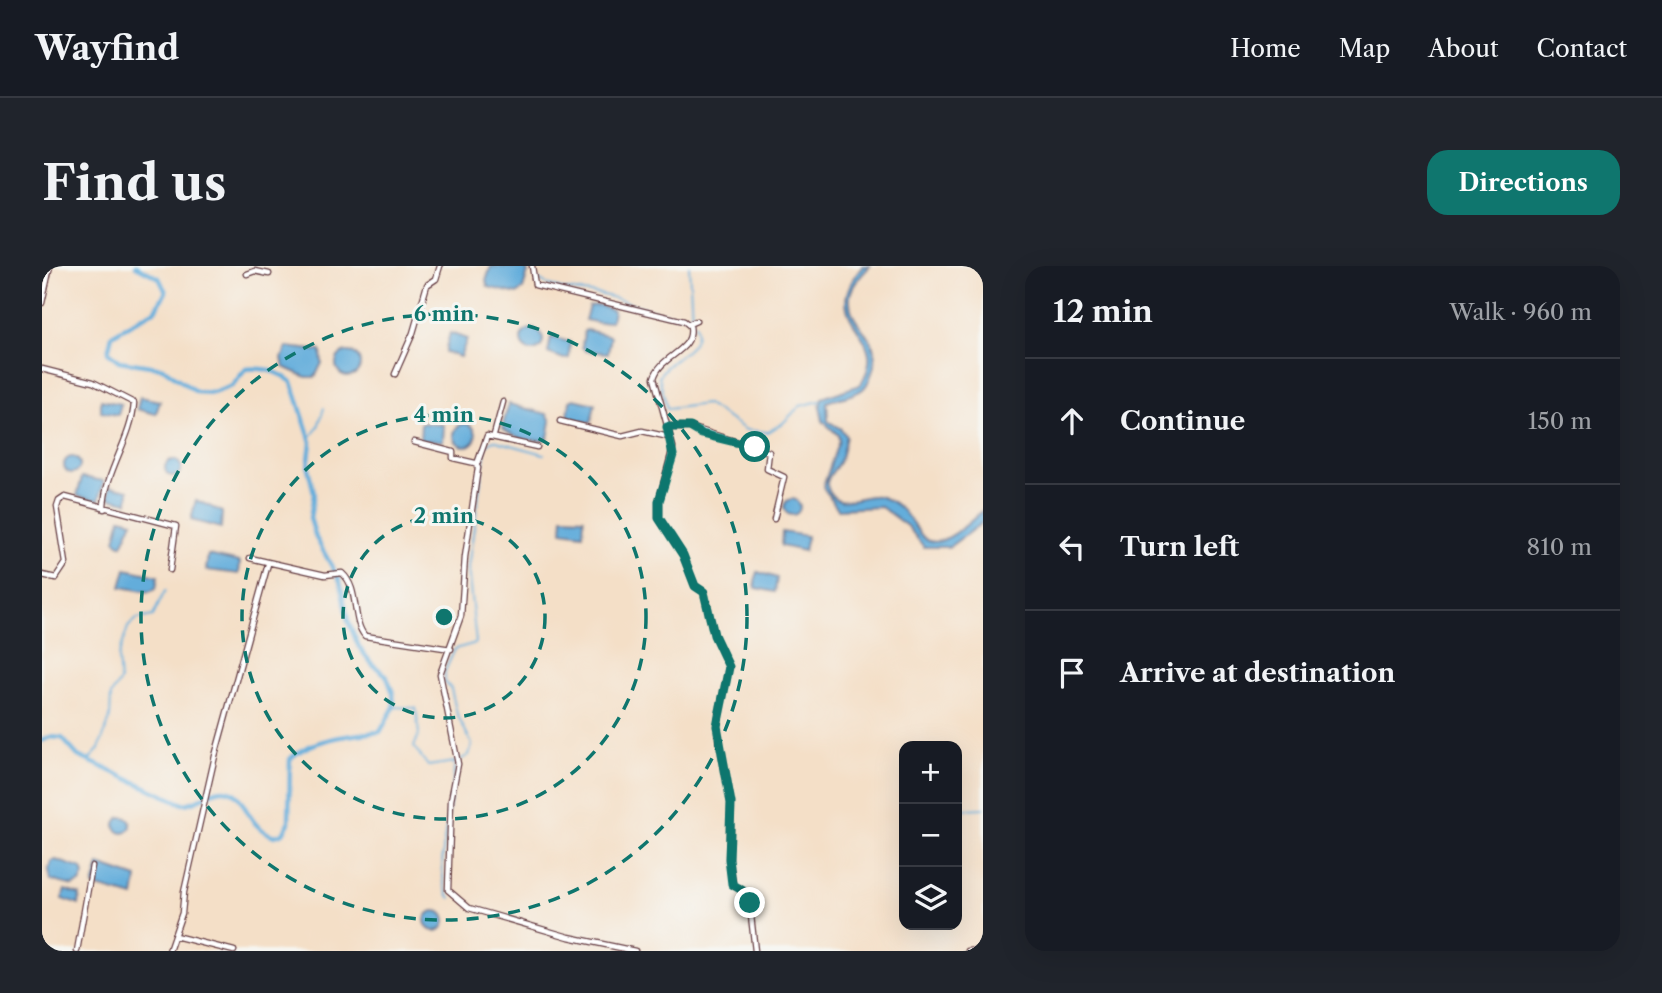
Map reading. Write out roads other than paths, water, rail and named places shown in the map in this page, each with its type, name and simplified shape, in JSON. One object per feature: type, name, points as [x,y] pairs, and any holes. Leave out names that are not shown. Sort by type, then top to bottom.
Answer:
[{"type":"street","points":[[42,303],[50,266]]},
{"type":"street","points":[[395,374],[413,333],[427,285],[436,279],[440,266]]},
{"type":"street","points":[[532,266],[535,285],[692,322],[688,345],[663,362],[654,378],[673,455],[659,501],[659,518],[683,555],[695,586],[704,592],[714,635],[729,667],[717,726],[731,803],[729,865],[733,885],[746,892],[750,898],[755,951]]},
{"type":"street","points":[[247,274],[259,269],[269,274]]},
{"type":"street","points":[[42,369],[93,382],[134,403],[104,498],[104,509]]},
{"type":"street","points":[[494,435],[503,402]]},
{"type":"street","points":[[559,421],[622,436],[642,431],[669,437]]},
{"type":"street","points":[[667,427],[690,427],[702,434],[742,442],[769,452],[767,469],[784,477],[774,519]]},
{"type":"street","points":[[537,447],[494,435],[485,437],[477,464],[477,489],[465,557],[463,605],[440,678],[458,761],[451,800],[449,890],[469,908],[553,933],[635,951]]},
{"type":"street","points":[[414,442],[453,452],[453,458],[477,464]]},
{"type":"street","points":[[42,575],[56,579],[66,563],[57,514],[59,501],[70,498],[176,526],[170,570]]},
{"type":"street","points":[[250,558],[268,564],[346,575],[365,636],[451,649]]},
{"type":"street","points":[[169,951],[175,936],[203,803],[268,564]]},
{"type":"street","points":[[76,951],[92,866]]},
{"type":"street","points":[[175,936],[234,951]]},
{"type":"street","points":[[968,951],[983,950]]},
{"type":"water","points":[[491,266],[525,268],[528,272],[523,289],[517,294],[488,287],[486,281]]},
{"type":"water","points":[[863,266],[870,266],[852,288],[851,308],[873,347],[875,358],[873,370],[863,389],[827,402],[828,421],[841,429],[846,436],[838,465],[827,485],[836,499],[878,496],[894,503],[930,541],[942,540],[959,531],[983,510],[983,522],[949,547],[924,547],[908,527],[881,507],[838,509],[823,487],[839,440],[838,435],[823,421],[820,407],[822,398],[860,385],[868,367],[868,352],[849,315],[846,302],[850,286]]},
{"type":"water","points":[[599,305],[613,310],[611,321],[600,323],[585,320],[589,306]]},
{"type":"water","points":[[532,329],[540,332],[543,340],[540,348],[532,351],[524,348],[521,340],[524,332]]},
{"type":"water","points":[[584,331],[611,336],[608,353],[586,351],[582,347]]},
{"type":"water","points":[[450,333],[467,339],[460,357],[445,352]]},
{"type":"water","points":[[551,337],[570,342],[569,358],[564,359],[548,353]]},
{"type":"water","points":[[287,347],[321,351],[322,363],[315,377],[306,377],[284,367],[282,358]]},
{"type":"water","points":[[348,352],[356,356],[360,364],[356,372],[348,376],[340,372],[336,364],[340,356]]},
{"type":"water","points":[[140,397],[160,401],[156,414],[137,409]]},
{"type":"water","points":[[574,399],[595,404],[591,423],[568,417],[570,401]]},
{"type":"water","points":[[101,400],[121,404],[118,415],[101,412]]},
{"type":"water","points":[[509,404],[547,414],[551,421],[548,438],[531,440],[518,437],[502,428]]},
{"type":"water","points":[[421,423],[444,425],[443,441],[420,440]]},
{"type":"water","points":[[465,424],[473,427],[476,435],[473,443],[465,446],[457,443],[454,435],[457,427]]},
{"type":"water","points":[[69,457],[75,457],[80,465],[78,471],[69,473],[64,468],[64,462]]},
{"type":"water","points":[[173,460],[181,468],[173,476],[165,468]]},
{"type":"water","points":[[82,477],[104,481],[99,500],[77,496]]},
{"type":"water","points":[[110,486],[129,490],[128,502],[109,498]]},
{"type":"water","points":[[789,499],[795,499],[800,507],[798,513],[789,515],[784,510],[784,504]]},
{"type":"water","points":[[196,500],[222,512],[221,528],[191,520]]},
{"type":"water","points":[[563,517],[584,518],[583,534],[562,531]]},
{"type":"water","points":[[121,518],[133,521],[122,545],[115,540]]},
{"type":"water","points":[[782,532],[807,536],[804,551],[781,546]]},
{"type":"water","points":[[208,555],[240,562],[239,574],[206,570]]},
{"type":"water","points":[[126,569],[158,576],[156,589],[149,592],[121,587]]},
{"type":"water","points":[[758,572],[777,578],[775,592],[756,588]]},
{"type":"water","points":[[120,817],[126,817],[131,825],[129,831],[120,833],[115,828],[115,822]]},
{"type":"water","points":[[56,860],[82,869],[84,875],[80,883],[73,886],[50,880],[48,871],[51,861]]},
{"type":"water","points":[[99,865],[137,878],[134,897],[93,886]]},
{"type":"water","points":[[65,890],[80,895],[79,905],[62,899]]},
{"type":"water","points":[[435,911],[442,914],[445,921],[442,928],[435,931],[428,928],[425,921],[428,914]]},
{"type":"waterway","points":[[42,741],[50,737],[62,738],[78,756],[183,804],[194,802],[219,790],[232,792],[242,802],[256,825],[275,836],[283,833],[289,823],[290,759],[320,742],[380,732],[394,707],[393,693],[386,675],[372,664],[359,647],[348,621],[340,581],[316,538],[310,518],[314,493],[308,468],[311,442],[292,382],[271,371],[246,369],[232,386],[213,393],[196,392],[163,368],[119,361],[108,352],[112,335],[155,310],[166,292],[159,278],[136,266]]},
{"type":"waterway","points":[[689,266],[692,319]]},
{"type":"waterway","points":[[539,280],[553,287],[603,295],[656,311],[689,315]]},
{"type":"waterway","points":[[695,324],[696,333],[690,347],[659,376],[667,409],[706,404],[746,430],[767,432],[782,424],[800,406],[820,401]]},
{"type":"waterway","points":[[310,438],[318,427],[324,408]]},
{"type":"waterway","points":[[460,760],[469,755],[472,744],[457,714],[451,689],[445,682],[445,671],[455,649],[476,643],[468,568],[486,445],[493,440],[544,454]]},
{"type":"waterway","points":[[89,760],[99,749],[110,718],[111,695],[120,681],[118,658],[128,627],[137,619],[153,616],[165,591]]},
{"type":"waterway","points":[[394,707],[416,708],[419,734],[414,747],[428,766],[455,762]]},
{"type":"waterway","points":[[451,898],[442,871],[454,763]]},
{"type":"waterway","points":[[962,814],[964,809],[983,808]]}]
